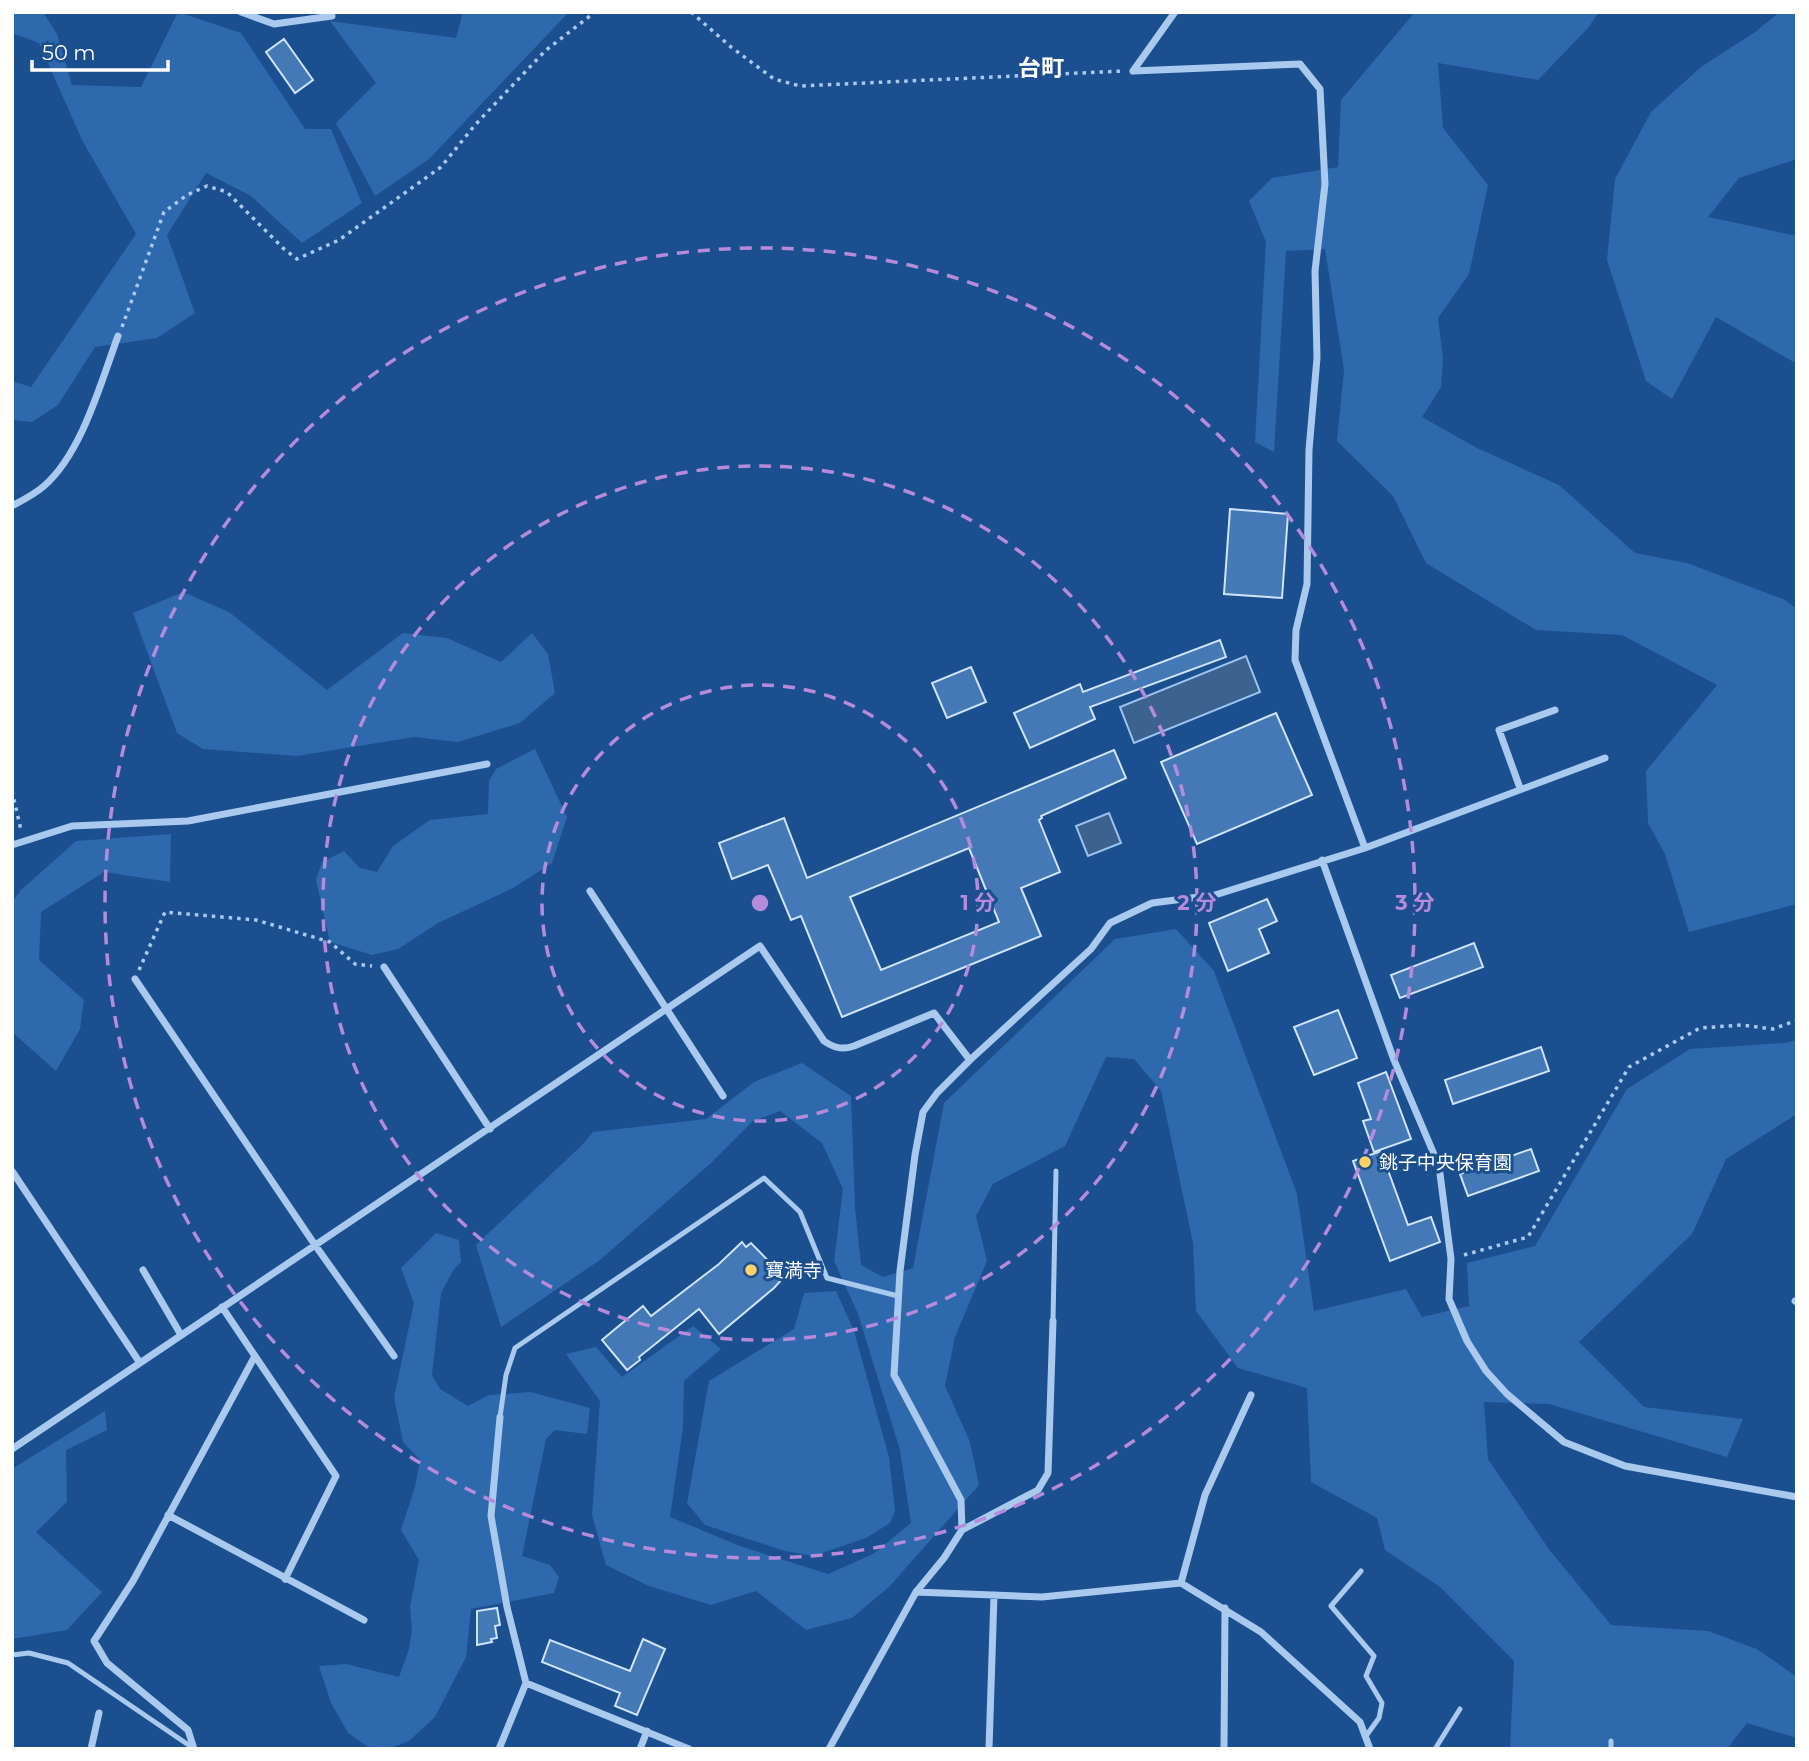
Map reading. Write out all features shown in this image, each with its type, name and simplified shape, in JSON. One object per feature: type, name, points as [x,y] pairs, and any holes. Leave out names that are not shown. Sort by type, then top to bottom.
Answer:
[{"type":"street","points":[[242,12],[274,24],[331,16]]},
{"type":"street","points":[[1133,71],[1175,12]]},
{"type":"street","points":[[1133,71],[1300,64],[1320,89],[1325,184],[1315,271],[1317,358],[1309,450],[1307,584],[1296,630],[1295,660],[1365,848]]},
{"type":"street","points":[[12,506],[44,486],[65,463],[79,438],[118,336]]},
{"type":"street","points":[[1520,788],[1499,730],[1555,710]]},
{"type":"street","points":[[962,1530],[961,1500],[894,1375],[898,1296],[915,1155],[923,1112],[937,1093],[1091,949],[1110,923],[1152,903],[1215,895],[1365,848],[1605,758]]},
{"type":"street","points":[[13,846],[72,826],[188,821],[487,764]]},
{"type":"street","points":[[1322,860],[1394,1060],[1438,1166],[1451,1258],[1450,1299],[1467,1342],[1486,1371],[1507,1394],[1564,1442],[1625,1466],[1797,1497]]},
{"type":"street","points":[[590,891],[723,1096]]},
{"type":"street","points":[[12,1449],[760,946],[824,1041],[833,1047],[844,1049],[854,1046],[934,1013],[970,1060]]},
{"type":"street","points":[[384,967],[490,1129]]},
{"type":"street","points":[[135,979],[394,1356]]},
{"type":"street","points":[[12,1171],[140,1363]]},
{"type":"street","points":[[143,1270],[181,1335]]},
{"type":"street","points":[[222,1307],[336,1476],[285,1579]]},
{"type":"street","points":[[829,1749],[916,1592],[944,1558],[962,1530],[1038,1490],[1048,1473],[1053,1321]]},
{"type":"street","points":[[193,1748],[188,1730],[107,1663],[94,1641],[133,1581],[255,1356]]},
{"type":"street","points":[[1181,1583],[1205,1494],[1251,1395]]},
{"type":"street","points":[[499,1749],[526,1683],[507,1607],[491,1516],[500,1417]]},
{"type":"street","points":[[168,1515],[363,1620]]},
{"type":"street","points":[[916,1592],[1042,1597],[1181,1583],[1261,1632],[1360,1722],[1370,1749]]},
{"type":"street","points":[[989,1749],[994,1595]]},
{"type":"street","points":[[1224,1608],[1224,1749]]},
{"type":"street","points":[[526,1683],[689,1749]]},
{"type":"street","points":[[91,1749],[99,1713]]},
{"type":"street","points":[[640,1749],[647,1731]]},
{"type":"lane","points":[[1053,1321],[1056,1171]]},
{"type":"lane","points":[[500,1417],[506,1375],[515,1348],[764,1178],[800,1212],[827,1278],[898,1296]]},
{"type":"lane","points":[[1361,1571],[1331,1605],[1374,1656],[1366,1676],[1382,1703],[1379,1718],[1366,1736]]},
{"type":"lane","points":[[12,1655],[29,1653],[68,1663],[193,1748]]},
{"type":"lane","points":[[1435,1749],[1461,1709]]},
{"type":"lane","points":[[1611,1741],[1611,1749]]},
{"type":"path","points":[[118,336],[163,212],[187,195],[207,186],[227,192],[297,259],[339,240],[441,167],[475,125],[545,51],[595,12]]},
{"type":"path","points":[[691,12],[730,47],[774,79],[800,86],[1133,71]]},
{"type":"path","points":[[12,791],[23,842]]},
{"type":"path","points":[[135,979],[165,912],[256,920],[330,942],[355,964],[384,967]]},
{"type":"path","points":[[1451,1258],[1528,1237],[1629,1067],[1700,1028],[1741,1025],[1773,1029],[1797,1020]]},
{"type":"shaded area","points":[[12,12],[43,12],[57,34],[72,85],[141,87],[178,12],[241,33],[305,129],[331,129],[362,203],[302,243],[251,196],[206,173],[167,235],[195,313],[157,338],[95,347],[58,405],[32,422],[12,420],[12,381],[31,387],[136,234],[82,140],[39,43],[12,33]]},
{"type":"shaded area","points":[[463,12],[569,12],[429,159],[375,196],[336,123],[376,83],[330,21],[456,38]]},
{"type":"shaded area","points":[[1415,12],[1599,12],[1588,28],[1538,80],[1438,63],[1443,128],[1488,185],[1469,274],[1438,318],[1443,358],[1441,387],[1422,417],[1477,448],[1559,485],[1635,553],[1687,563],[1785,600],[1797,609],[1797,904],[1689,932],[1665,854],[1648,823],[1646,771],[1717,685],[1622,635],[1536,630],[1426,563],[1393,496],[1337,441],[1344,370],[1325,249],[1286,251],[1274,452],[1255,442],[1266,242],[1249,201],[1272,178],[1338,167],[1341,100]]},
{"type":"shaded area","points":[[1780,12],[1797,12],[1797,159],[1739,178],[1708,217],[1797,236],[1797,364],[1716,317],[1672,399],[1646,381],[1607,260],[1615,179],[1651,112],[1701,67],[1755,32]]},
{"type":"shaded area","points":[[183,592],[229,612],[327,690],[403,633],[447,638],[501,662],[532,633],[548,654],[555,693],[520,723],[458,742],[414,737],[297,756],[203,749],[177,733],[133,613]]},
{"type":"shaded area","points":[[1246,656],[1260,692],[1134,743],[1120,707]]},
{"type":"shaded area","points":[[535,749],[567,817],[552,863],[513,888],[438,923],[398,949],[372,955],[330,942],[316,880],[322,862],[344,851],[360,868],[377,872],[393,846],[430,820],[488,814],[489,781],[496,769]]},
{"type":"shaded area","points":[[1109,813],[1121,843],[1088,856],[1076,826]]},
{"type":"shaded area","points":[[171,834],[170,882],[104,872],[41,912],[39,960],[84,1000],[80,1029],[56,1071],[12,1032],[12,902],[21,890],[76,841]]},
{"type":"shaded area","points":[[1176,929],[1214,971],[1297,1194],[1314,1311],[1406,1289],[1422,1317],[1469,1306],[1467,1263],[1535,1246],[1627,1089],[1690,1049],[1797,1040],[1797,1114],[1726,1159],[1692,1234],[1579,1342],[1644,1407],[1743,1419],[1727,1457],[1549,1404],[1484,1402],[1488,1459],[1548,1548],[1611,1625],[1708,1631],[1757,1649],[1797,1677],[1797,1738],[1747,1723],[1727,1749],[1510,1749],[1514,1661],[1440,1587],[1385,1550],[1377,1518],[1311,1482],[1307,1388],[1238,1368],[1196,1311],[1193,1243],[1161,1091],[1134,1059],[1106,1057],[1065,1146],[993,1184],[976,1216],[987,1261],[955,1337],[945,1386],[970,1442],[979,1485],[889,1587],[852,1618],[806,1630],[756,1591],[711,1605],[649,1586],[606,1565],[592,1515],[600,1401],[566,1354],[596,1347],[622,1377],[693,1326],[721,1349],[684,1381],[683,1428],[670,1517],[740,1546],[828,1574],[873,1554],[911,1523],[900,1450],[858,1314],[834,1261],[843,1189],[822,1143],[780,1111],[753,1121],[711,1163],[600,1260],[501,1327],[476,1245],[593,1132],[706,1119],[754,1082],[802,1063],[851,1096],[855,1208],[861,1265],[883,1277],[913,1268],[944,1103],[1115,939]]},
{"type":"shaded area","points":[[436,1233],[459,1240],[461,1262],[441,1293],[432,1375],[440,1389],[468,1406],[489,1395],[531,1392],[590,1408],[587,1434],[555,1430],[546,1439],[522,1556],[550,1565],[559,1577],[554,1593],[471,1609],[466,1657],[435,1717],[409,1741],[387,1749],[371,1749],[348,1733],[331,1703],[319,1666],[346,1664],[399,1677],[409,1649],[412,1629],[410,1607],[419,1560],[401,1530],[415,1487],[420,1460],[403,1442],[394,1397],[414,1303],[401,1268]]},
{"type":"shaded area","points":[[836,1291],[854,1331],[889,1457],[895,1511],[890,1523],[866,1538],[813,1556],[785,1551],[705,1525],[687,1503],[709,1381],[794,1329],[804,1293]]},
{"type":"shaded area","points":[[105,1411],[107,1430],[66,1450],[67,1502],[36,1532],[102,1592],[67,1630],[12,1639],[12,1469]]},
{"type":"building","points":[[284,39],[313,80],[295,93],[266,52]]},
{"type":"building","points":[[1230,509],[1288,514],[1282,598],[1224,594]]},
{"type":"building","points":[[1220,640],[1226,657],[1090,707],[1095,719],[1030,748],[1014,713],[1080,684],[1083,692]]},
{"type":"building","points":[[971,667],[986,702],[947,718],[932,683]]},
{"type":"building","points":[[1276,713],[1312,795],[1197,844],[1161,762]]},
{"type":"building","points":[[1114,750],[1126,778],[1041,816],[1039,820],[1060,872],[1021,888],[1041,936],[842,1017],[801,916],[791,920],[768,865],[732,879],[719,843],[784,818],[807,878]],"holes":[[[969,848],[999,922],[881,970],[850,897]]]},
{"type":"building","points":[[1267,899],[1277,921],[1259,929],[1269,953],[1228,971],[1209,923]]},
{"type":"building","points":[[1474,943],[1483,967],[1400,998],[1391,975]]},
{"type":"building","points":[[1338,1010],[1357,1058],[1314,1075],[1294,1027]]},
{"type":"building","points":[[1541,1047],[1549,1071],[1453,1104],[1445,1080]]},
{"type":"building","points":[[1386,1072],[1411,1139],[1374,1152],[1363,1121],[1371,1119],[1358,1083]]},
{"type":"building","points":[[1531,1149],[1539,1171],[1468,1196],[1460,1174]]},
{"type":"building","points":[[1381,1151],[1408,1225],[1431,1217],[1440,1242],[1390,1261],[1353,1161]]},
{"type":"building","points":[[742,1242],[746,1247],[751,1243],[784,1277],[719,1334],[699,1309],[639,1357],[640,1360],[627,1370],[602,1340],[643,1306],[651,1316],[719,1264]]},
{"type":"building","points":[[497,1608],[500,1625],[495,1626],[497,1638],[491,1639],[492,1642],[477,1645],[477,1611]]},
{"type":"building","points":[[643,1639],[665,1649],[637,1715],[615,1706],[620,1693],[542,1662],[550,1640],[630,1671]]},
{"type":"place","name":"銚子中央保育園","points":[[1365,1162]]},
{"type":"place","name":"寶満寺","points":[[751,1270]]},
{"type":"district","name":"台町","points":[[1041,68]]}]
